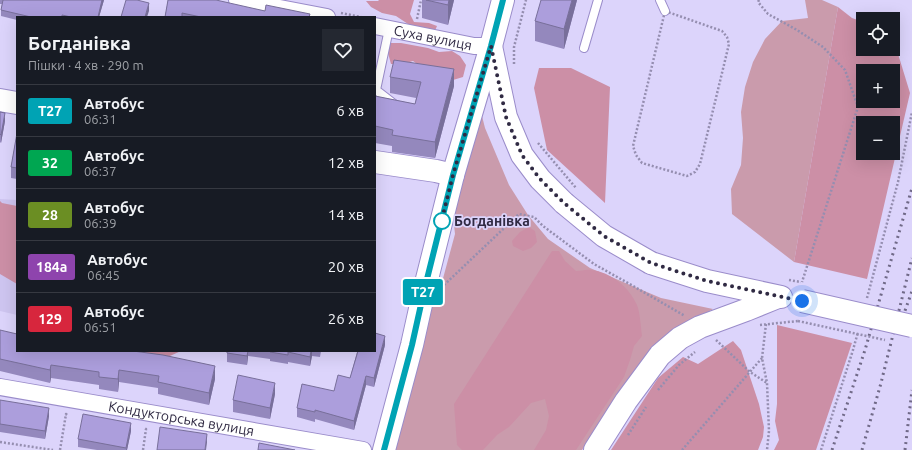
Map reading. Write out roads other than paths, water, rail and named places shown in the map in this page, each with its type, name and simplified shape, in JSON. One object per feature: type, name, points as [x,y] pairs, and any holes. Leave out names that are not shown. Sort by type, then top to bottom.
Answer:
[{"type":"main road","points":[[384,450],[412,345],[453,175],[503,0]]},
{"type":"main road","points":[[491,46],[506,117],[522,155],[540,179],[570,196],[604,236],[651,263],[707,281],[912,326]]},
{"type":"main road","points":[[0,100],[16,103]]},
{"type":"main road","points":[[376,162],[453,175]]},
{"type":"main road","points":[[595,450],[626,402],[660,355],[680,338],[700,327],[778,297]]},
{"type":"street","points":[[237,0],[321,16]]},
{"type":"street","name":"Суха вулиця","points":[[382,28],[474,46],[491,46]]},
{"type":"street","name":"Кондукторська вулиця","points":[[0,387],[363,450]]},
{"type":"lane","points":[[584,48],[598,0]]},
{"type":"lane","points":[[660,0],[665,11]]},
{"type":"lane","points":[[376,81],[382,28]]},
{"type":"lane","points":[[376,91],[400,110]]},
{"type":"railway","points":[[832,450],[865,350],[912,188]]},
{"type":"railway","points":[[862,450],[881,383],[912,258]]},
{"type":"railway","points":[[901,322],[912,291]]},
{"type":"railway","points":[[905,450],[912,390]]},
{"type":"place","name":"Богданівка","points":[[442,221]]}]
